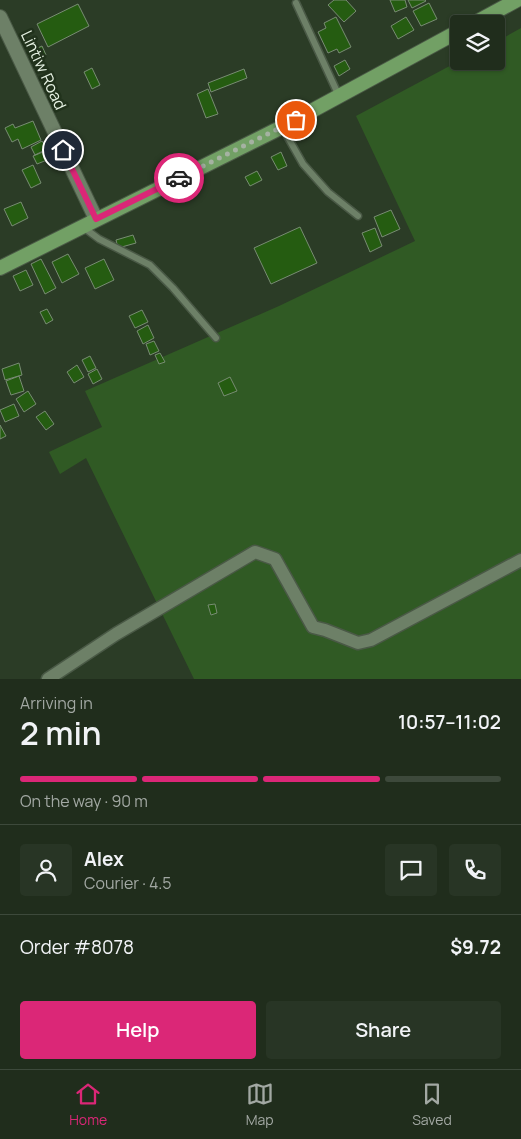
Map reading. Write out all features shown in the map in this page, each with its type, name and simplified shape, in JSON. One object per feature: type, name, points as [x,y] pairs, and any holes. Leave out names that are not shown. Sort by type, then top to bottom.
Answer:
[{"type":"main road","points":[[490,15],[517,0]]},
{"type":"main road","points":[[0,268],[282,127],[450,36]]},
{"type":"street","name":"Lintiw Road","points":[[0,17],[96,219]]},
{"type":"street","points":[[48,679],[116,634],[255,552],[274,560],[313,627],[358,644],[371,640],[521,560]]},
{"type":"lane","points":[[296,3],[339,97]]},
{"type":"lane","points":[[282,127],[303,164],[328,192],[358,216]]},
{"type":"lane","points":[[82,226],[99,239],[150,265],[173,288],[216,338]]},
{"type":"green space","points":[[521,28],[521,679],[194,679],[86,458],[60,474],[49,452],[102,427],[85,391],[279,306],[415,241],[356,116],[450,66],[450,70],[505,70],[505,37]]},
{"type":"building","points":[[334,0],[346,0],[356,11],[344,22],[328,5]]},
{"type":"building","points":[[390,0],[405,0],[407,7],[395,12]]},
{"type":"building","points":[[408,0],[425,0],[426,1],[412,8]]},
{"type":"building","points":[[429,3],[437,19],[421,26],[413,11]]},
{"type":"building","points":[[78,4],[89,26],[48,47],[37,24]]},
{"type":"building","points":[[336,17],[351,47],[339,53],[337,49],[328,53],[318,32],[326,28],[324,23]]},
{"type":"building","points":[[406,17],[414,30],[398,39],[391,26]]},
{"type":"building","points":[[42,46],[46,55],[35,60],[31,51]]},
{"type":"building","points":[[345,60],[350,69],[339,76],[334,66]]},
{"type":"building","points":[[92,68],[100,85],[92,89],[84,72]]},
{"type":"building","points":[[244,69],[247,78],[211,92],[208,83]]},
{"type":"building","points":[[208,89],[218,114],[206,118],[197,94]]},
{"type":"building","points":[[33,121],[41,140],[22,149],[18,139],[12,142],[5,128],[13,124],[15,128]]},
{"type":"building","points":[[42,141],[47,149],[35,155],[31,147]]},
{"type":"building","points":[[48,150],[52,158],[37,164],[33,156]]},
{"type":"building","points":[[281,152],[287,166],[278,170],[271,157]]},
{"type":"building","points":[[33,165],[41,183],[31,188],[22,170]]},
{"type":"building","points":[[257,171],[262,180],[250,186],[245,177]]},
{"type":"building","points":[[21,202],[28,218],[12,226],[4,209]]},
{"type":"building","points":[[391,210],[400,229],[382,237],[374,217]]},
{"type":"building","points":[[300,227],[317,263],[271,284],[254,248]]},
{"type":"building","points":[[375,228],[382,246],[370,252],[362,233]]},
{"type":"building","points":[[133,235],[136,243],[118,248],[116,240]]},
{"type":"building","points":[[68,254],[79,274],[62,283],[52,262]]},
{"type":"building","points":[[41,259],[56,288],[45,294],[31,264]]},
{"type":"building","points":[[104,259],[114,280],[95,289],[85,268]]},
{"type":"building","points":[[26,270],[33,285],[20,291],[13,276]]},
{"type":"building","points":[[47,309],[53,320],[46,324],[40,312]]},
{"type":"building","points":[[142,310],[148,322],[135,328],[129,316]]},
{"type":"building","points":[[148,325],[154,338],[143,344],[137,331]]},
{"type":"building","points":[[154,341],[159,351],[150,355],[146,344]]},
{"type":"building","points":[[160,353],[165,362],[159,364],[155,355]]},
{"type":"building","points":[[90,356],[96,368],[88,372],[82,360]]},
{"type":"building","points":[[19,363],[22,375],[5,380],[2,369]]},
{"type":"building","points":[[77,365],[84,377],[74,383],[67,372]]},
{"type":"building","points":[[97,369],[102,379],[93,384],[88,374]]},
{"type":"building","points":[[19,376],[24,391],[11,395],[6,381]]},
{"type":"building","points":[[230,377],[237,391],[224,396],[218,383]]},
{"type":"building","points":[[28,391],[36,404],[24,412],[16,399]]},
{"type":"building","points":[[14,404],[19,416],[5,422],[0,410]]},
{"type":"building","points":[[45,411],[54,424],[46,430],[36,417]]},
{"type":"building","points":[[0,425],[6,436],[0,439]]},
{"type":"building","points":[[215,604],[217,613],[211,615],[208,605]]},
{"type":"way so far","points":[[179,178],[296,120]]},
{"type":"route","points":[[63,150],[96,219],[179,178]]}]
